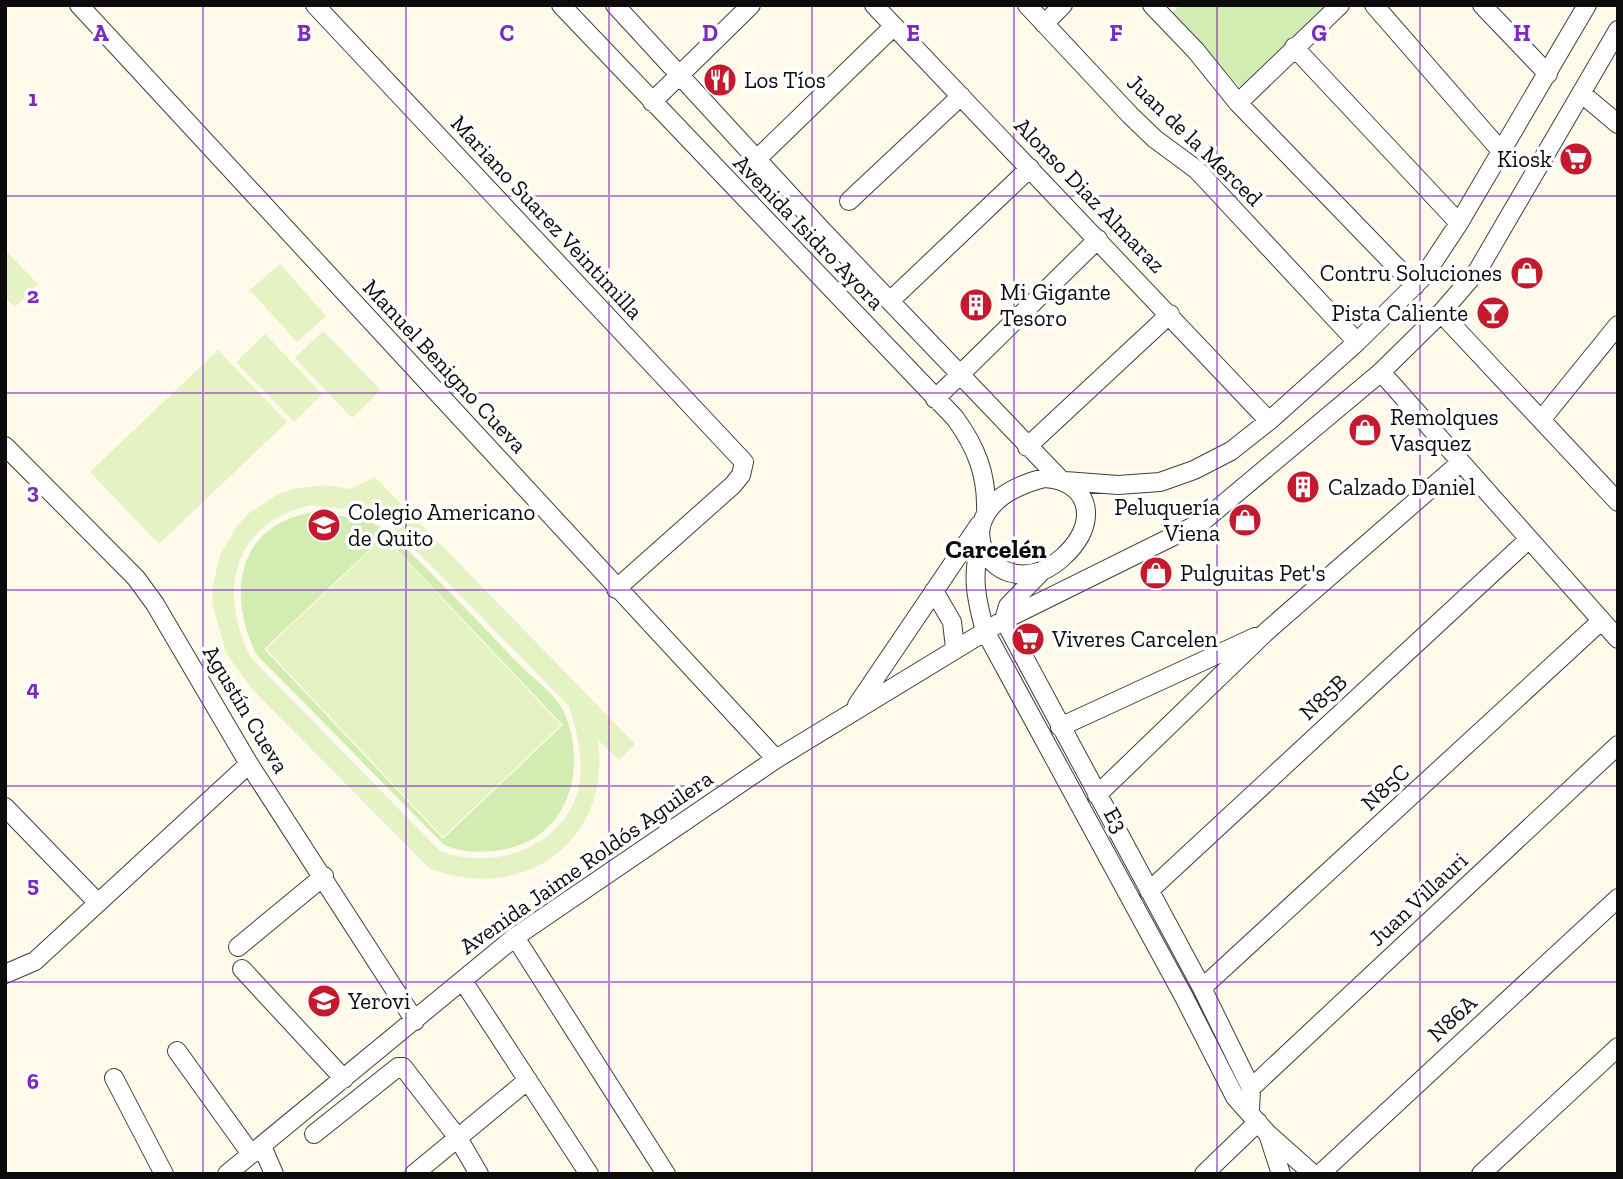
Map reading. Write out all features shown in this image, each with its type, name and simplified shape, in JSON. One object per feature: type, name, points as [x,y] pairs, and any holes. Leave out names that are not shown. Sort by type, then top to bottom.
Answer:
[{"type":"street","name":"Manuel Benigno Cueva","points":[[79,5],[776,759]]},
{"type":"street","name":"Mariano Suarez Veintimilla","points":[[315,5],[744,462],[741,475],[733,485],[616,589]]},
{"type":"street","name":"Avenida Isidro Ayora","points":[[561,5],[955,418],[975,450],[987,485],[984,516]]},
{"type":"street","name":"Avenida Isidro Ayora","points":[[615,5],[821,229],[960,373],[1027,447],[1063,480]]},
{"type":"street","points":[[652,102],[751,5]]},
{"type":"street","name":"Alonso Diaz Almaraz","points":[[874,5],[1269,421]]},
{"type":"street","name":"Juan de la Merced","points":[[1027,5],[1147,131],[1197,170],[1357,342]]},
{"type":"street","points":[[1044,24],[1063,5]]},
{"type":"street","points":[[1152,5],[1196,51],[1238,103],[1415,286]]},
{"type":"street","points":[[1238,103],[1340,5]]},
{"type":"street","points":[[1374,5],[1501,151]]},
{"type":"street","points":[[1482,5],[1548,74]]},
{"type":"street","points":[[854,710],[984,516],[1006,492],[1044,478],[1118,485],[1160,482],[1194,470],[1231,450],[1269,421],[1357,342],[1415,286],[1459,223],[1587,5]]},
{"type":"street","points":[[758,158],[894,26]]},
{"type":"street","points":[[985,631],[1202,522],[1381,372],[1441,313],[1478,270],[1618,30]]},
{"type":"street","points":[[1294,47],[1459,223]]},
{"type":"street","points":[[1581,93],[1618,124]]},
{"type":"street","points":[[849,201],[961,96]]},
{"type":"street","points":[[891,300],[1030,168]]},
{"type":"street","points":[[935,399],[1098,239]]},
{"type":"street","points":[[1441,313],[1618,502]]},
{"type":"street","points":[[1027,447],[1170,314]]},
{"type":"street","points":[[1541,420],[1618,325]]},
{"type":"street","points":[[1381,372],[1618,639]]},
{"type":"street","name":"Agustín Cueva","points":[[5,446],[136,578],[155,604],[249,764],[324,876],[415,1021]]},
{"type":"street","points":[[1097,795],[1267,631],[1461,462]]},
{"type":"street","points":[[1004,620],[1008,606],[1043,570],[1071,549],[1085,524],[1086,510],[1080,496],[1063,480]]},
{"type":"street","points":[[984,516],[981,541],[988,558],[1002,570],[1021,576],[1043,570]]},
{"type":"street","name":"N85B","points":[[1149,891],[1529,539]]},
{"type":"street","name":"E3","points":[[981,541],[973,566],[974,590],[985,631],[1178,985],[1235,1097],[1313,1174]]},
{"type":"street","points":[[934,591],[951,622],[955,648]]},
{"type":"street","name":"E3","points":[[1004,620],[1202,988],[1251,1088],[1259,1122]]},
{"type":"street","name":"N85C","points":[[1202,988],[1601,621]]},
{"type":"street","name":"Avenida Jaime Roldós Aguilera","points":[[227,1174],[515,937],[776,759],[985,631]]},
{"type":"street","points":[[1060,727],[1267,631]]},
{"type":"street","name":"Juan Villauri","points":[[1251,1088],[1618,745]]},
{"type":"street","points":[[5,974],[35,961],[249,764]]},
{"type":"street","points":[[5,807],[98,904]]},
{"type":"street","points":[[238,947],[324,876]]},
{"type":"street","name":"N86A","points":[[1321,1174],[1618,898]]},
{"type":"street","points":[[515,937],[666,1174]]},
{"type":"street","points":[[242,969],[344,1079]]},
{"type":"street","points":[[463,981],[589,1174]]},
{"type":"street","points":[[1480,1174],[1618,1048]]},
{"type":"street","points":[[177,1051],[274,1174]]},
{"type":"street","points":[[314,1134],[398,1067],[406,1070],[458,1138],[479,1174]]},
{"type":"street","points":[[114,1079],[164,1174]]},
{"type":"street","points":[[414,1174],[528,1080]]},
{"type":"street","points":[[1204,1174],[1259,1122],[1281,1174]]},
{"type":"green space","points":[[1180,5],[1330,5],[1244,92],[1172,13]]},
{"type":"green space","points":[[5,250],[38,284],[15,307],[5,297]]},
{"type":"green space","points":[[280,264],[326,316],[297,342],[250,290]]},
{"type":"green space","points":[[323,331],[381,390],[352,418],[295,358]]},
{"type":"green space","points":[[265,334],[322,394],[294,422],[236,362]]},
{"type":"green space","points":[[218,350],[287,422],[159,544],[90,472]]},
{"type":"green space","points":[[375,477],[635,744],[619,760],[598,740],[599,776],[591,808],[575,835],[554,856],[527,871],[497,878],[464,877],[429,868],[252,689],[226,653],[213,606],[212,589],[220,555],[237,526],[249,513],[277,495],[293,489],[327,485],[350,489]],"holes":[[[312,505],[364,512],[390,524],[569,706],[580,756],[579,786],[572,807],[559,825],[544,839],[525,849],[504,856],[483,858],[461,857],[440,851],[251,658],[235,609],[234,585],[239,563],[249,543],[264,527],[285,514]]]},
{"type":"green space","points":[[313,512],[362,519],[386,529],[556,700],[570,728],[573,778],[562,809],[540,834],[519,845],[494,851],[468,851],[444,845],[256,654],[242,608],[241,586],[245,565],[253,547],[268,532],[287,520]],"holes":[[[384,536],[563,725],[443,839],[264,649]]]},
{"type":"green space","points":[[384,537],[561,725],[443,837],[266,649]]},
{"type":"place","name":"Los Tíos","points":[[720,80]]},
{"type":"place","name":"Kiosk","points":[[1576,159]]},
{"type":"place","name":"Contru Soluciones","points":[[1527,273]]},
{"type":"place","name":"Mi Gigante Tesoro","points":[[976,305]]},
{"type":"place","name":"Pista Caliente","points":[[1493,313]]},
{"type":"place","name":"Remolques Vasquez","points":[[1365,430]]},
{"type":"place","name":"Calzado Daniel","points":[[1303,487]]},
{"type":"place","name":"Peluquería Viena","points":[[1245,520]]},
{"type":"place","name":"Colegio Americano de Quito","points":[[324,525]]},
{"type":"place","name":"Pulguitas Pet's","points":[[1156,573]]},
{"type":"place","name":"Viveres Carcelen","points":[[1028,639]]},
{"type":"place","name":"Yerovi","points":[[324,1001]]},
{"type":"district","name":"Carcelén","points":[[996,549]]}]
